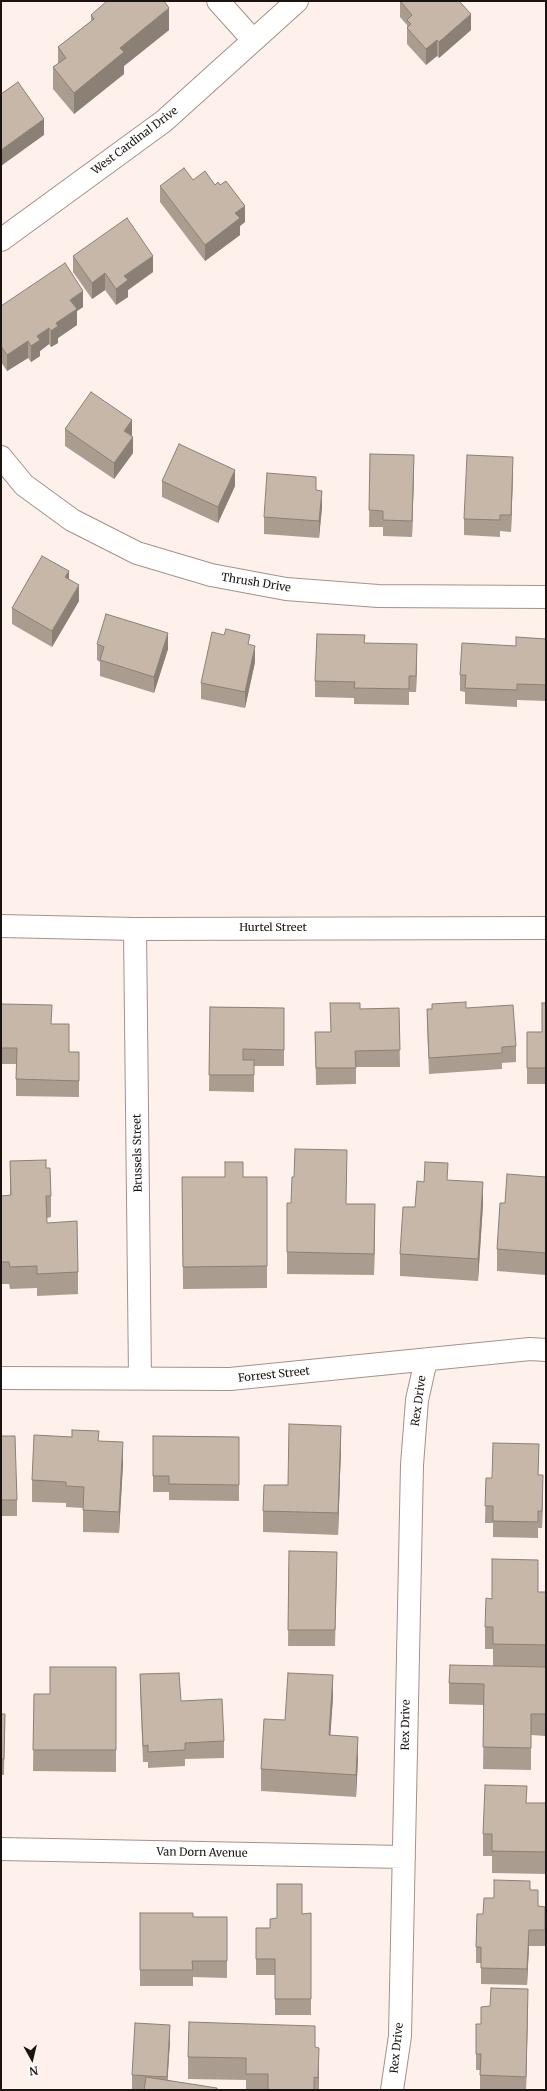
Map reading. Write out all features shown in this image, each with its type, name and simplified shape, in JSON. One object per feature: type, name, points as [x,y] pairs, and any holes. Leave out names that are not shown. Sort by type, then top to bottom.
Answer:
[{"type":"street","points":[[218,1],[253,40]]},
{"type":"street","name":"West Cardinal Drive","points":[[1,240],[164,121],[297,1]]},
{"type":"street","name":"Thrush Drive","points":[[1,458],[24,485],[72,520],[137,553],[211,575],[286,589],[378,596],[546,597]]},
{"type":"street","name":"Hurtel Street","points":[[1,926],[135,929],[546,928]]},
{"type":"street","name":"Brussels Street","points":[[135,929],[140,1378]]},
{"type":"street","name":"Forrest Street","points":[[1,1378],[230,1379],[530,1350],[546,1350]]},
{"type":"street","name":"Rex Drive","points":[[392,2090],[400,2036],[412,1465],[417,1400],[426,1360]]},
{"type":"street","name":"Van Dorn Avenue","points":[[1,1849],[404,1857]]},
{"type":"building","points":[[107,1],[164,1],[169,8],[120,48],[124,52],[74,93],[53,67],[66,58],[58,47],[94,19],[91,15]]},
{"type":"building","points":[[400,1],[459,1],[471,14],[439,42],[437,40],[426,49],[407,28],[411,24],[407,20],[412,15]]},
{"type":"building","points":[[18,82],[44,119],[1,150],[1,94]]},
{"type":"building","points":[[184,168],[193,180],[205,171],[215,185],[218,182],[220,185],[226,181],[245,206],[235,213],[240,218],[205,245],[160,186]]},
{"type":"building","points":[[127,218],[153,256],[124,276],[128,280],[116,289],[105,273],[92,283],[73,256]]},
{"type":"building","points":[[65,263],[83,291],[70,300],[77,309],[56,323],[58,326],[51,331],[49,328],[37,336],[40,340],[31,346],[28,341],[7,355],[1,346],[1,306]]},
{"type":"building","points":[[91,392],[132,420],[124,431],[133,437],[114,463],[65,429]]},
{"type":"building","points":[[179,444],[235,470],[218,507],[162,481]]},
{"type":"building","points":[[370,454],[414,455],[412,521],[383,520],[383,511],[369,510]]},
{"type":"building","points":[[467,455],[513,457],[511,515],[500,515],[500,520],[464,519]]},
{"type":"building","points":[[267,473],[316,477],[316,490],[322,491],[319,521],[264,517]]},
{"type":"building","points":[[42,556],[69,571],[65,577],[79,585],[52,631],[12,608]]},
{"type":"building","points":[[106,614],[168,633],[154,677],[100,660],[104,647],[97,644]]},
{"type":"building","points":[[226,629],[250,635],[248,644],[255,646],[245,692],[201,683],[212,632],[224,635]]},
{"type":"building","points":[[317,634],[365,635],[364,643],[417,644],[416,676],[409,676],[409,689],[354,688],[355,682],[315,681]]},
{"type":"building","points":[[516,637],[546,639],[546,685],[517,684],[517,690],[465,688],[466,675],[460,675],[462,643],[516,646]]},
{"type":"building","points":[[466,1002],[466,1008],[513,1005],[516,1046],[502,1047],[502,1053],[429,1058],[427,1009],[432,1009],[432,1004]]},
{"type":"building","points":[[330,1003],[360,1003],[360,1009],[399,1008],[400,1050],[355,1051],[356,1068],[316,1068],[315,1032],[331,1032]]},
{"type":"building","points":[[542,1003],[546,1003],[546,1068],[527,1068],[527,1032],[542,1032]]},
{"type":"building","points":[[1,1004],[52,1005],[51,1024],[69,1024],[69,1052],[79,1052],[79,1081],[16,1079],[17,1048],[1,1048]]},
{"type":"building","points":[[210,1007],[284,1008],[284,1050],[243,1049],[243,1060],[254,1060],[254,1075],[209,1075]]},
{"type":"building","points":[[295,1149],[347,1150],[346,1204],[375,1204],[374,1254],[287,1252],[287,1203],[291,1203]]},
{"type":"building","points":[[46,1160],[46,1168],[50,1168],[51,1196],[46,1196],[47,1223],[77,1221],[78,1272],[37,1274],[37,1266],[10,1267],[9,1262],[1,1262],[1,1196],[11,1195],[10,1161]]},
{"type":"building","points":[[225,1162],[243,1162],[243,1177],[267,1177],[267,1266],[183,1267],[182,1177],[225,1177]]},
{"type":"building","points":[[425,1162],[448,1163],[447,1180],[483,1182],[478,1259],[400,1254],[403,1207],[415,1207],[417,1181],[424,1182]]},
{"type":"building","points":[[507,1174],[546,1177],[546,1253],[497,1249],[500,1203],[505,1203]]},
{"type":"building","points":[[289,1424],[341,1426],[338,1513],[263,1511],[264,1485],[288,1485]]},
{"type":"building","points":[[72,1430],[99,1431],[98,1441],[123,1442],[119,1512],[83,1510],[84,1487],[66,1486],[66,1482],[32,1480],[34,1435],[72,1437]]},
{"type":"building","points":[[1,1436],[15,1436],[17,1500],[1,1500]]},
{"type":"building","points":[[153,1436],[239,1437],[239,1485],[169,1484],[169,1476],[153,1476]]},
{"type":"building","points":[[493,1443],[539,1444],[538,1475],[543,1475],[542,1511],[538,1511],[538,1522],[493,1521],[493,1506],[485,1506],[486,1478],[492,1478]]},
{"type":"building","points":[[289,1551],[337,1552],[335,1630],[288,1630]]},
{"type":"building","points":[[492,1559],[538,1560],[538,1592],[546,1592],[546,1645],[493,1644],[493,1627],[485,1627],[486,1598],[492,1599]]},
{"type":"building","points":[[450,1665],[546,1667],[546,1714],[531,1714],[531,1748],[483,1747],[484,1684],[449,1683]]},
{"type":"building","points":[[50,1667],[116,1667],[116,1750],[33,1750],[34,1694],[50,1694]]},
{"type":"building","points":[[179,1673],[181,1701],[222,1699],[224,1741],[185,1743],[185,1750],[148,1752],[148,1745],[143,1746],[140,1674]]},
{"type":"building","points":[[288,1673],[333,1675],[329,1735],[358,1737],[356,1775],[261,1769],[264,1719],[285,1720]]},
{"type":"building","points":[[1,1714],[5,1714],[4,1759],[1,1759]]},
{"type":"building","points":[[485,1785],[527,1786],[526,1803],[546,1803],[546,1852],[492,1851],[492,1834],[483,1834]]},
{"type":"building","points":[[494,1880],[530,1881],[530,1890],[538,1890],[538,1906],[545,1907],[545,1930],[529,1930],[527,1969],[481,1968],[481,1947],[476,1947],[477,1914],[483,1914],[484,1898],[494,1898]]},
{"type":"building","points":[[277,1884],[302,1884],[302,1914],[311,1913],[311,1999],[275,1999],[275,1959],[256,1959],[256,1928],[270,1928],[270,1919],[277,1918]]},
{"type":"building","points":[[140,1913],[193,1913],[193,1917],[227,1917],[227,1961],[192,1961],[193,1970],[140,1970]]},
{"type":"building","points":[[491,1988],[528,1989],[526,2077],[480,2075],[481,2054],[476,2054],[476,2024],[481,2024],[481,2007],[490,2006]]},
{"type":"building","points":[[189,2022],[315,2026],[315,2047],[319,2048],[318,2078],[314,2077],[314,2090],[268,2090],[268,2074],[246,2074],[246,2058],[188,2057]]},
{"type":"building","points":[[135,2023],[170,2025],[167,2077],[132,2075]]},
{"type":"building","points":[[146,2077],[217,2088],[217,2090],[144,2090]]}]
